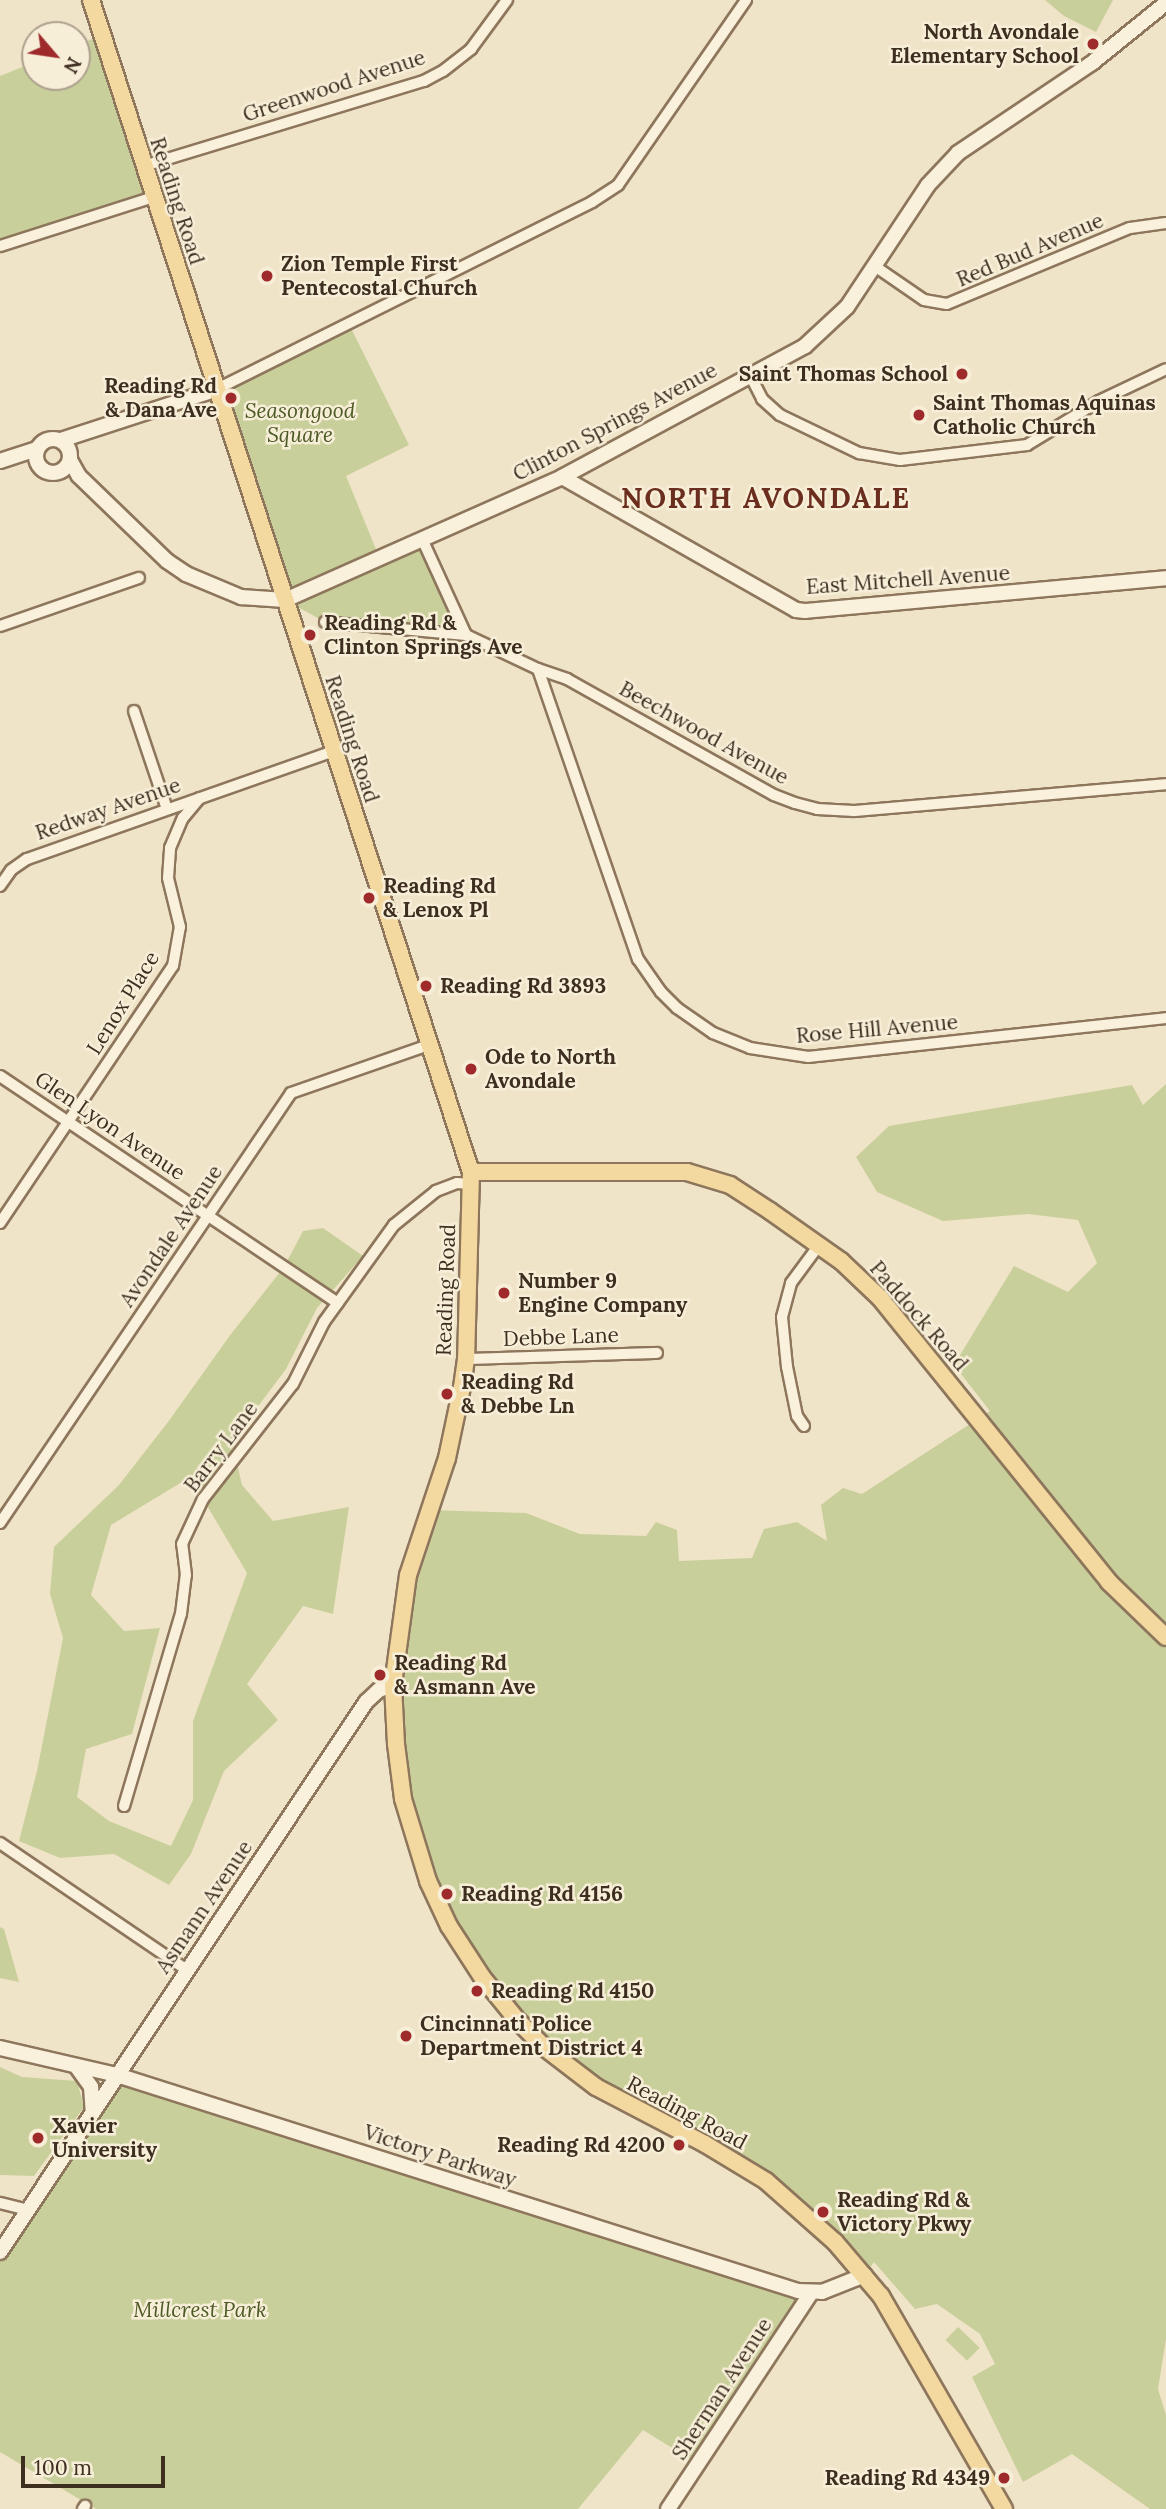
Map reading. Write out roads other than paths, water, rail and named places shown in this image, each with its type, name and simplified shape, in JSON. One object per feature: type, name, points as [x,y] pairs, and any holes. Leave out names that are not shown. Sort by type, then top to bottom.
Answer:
[{"type":"main road","name":"Reading Road","points":[[91,0],[471,1178],[466,1359],[447,1458],[408,1576],[393,1685],[399,1773],[412,1836],[438,1905],[482,1977],[518,2021],[569,2068],[596,2087],[705,2144],[766,2181],[804,2211],[865,2275],[933,2382],[1004,2509]]},
{"type":"main road","name":"Paddock Road","points":[[471,1178],[699,1174],[730,1185],[819,1245],[880,1298],[1109,1583],[1166,1637]]},
{"type":"street","name":"Greenwood Avenue","points":[[144,166],[424,81],[443,71],[471,49],[507,0]]},
{"type":"street","points":[[0,461],[37,449],[49,438],[61,440],[215,390],[592,202],[618,185],[746,0]]},
{"type":"street","name":"Clinton Springs Avenue","points":[[67,461],[79,476],[167,561],[186,574],[241,597],[285,600],[562,477],[819,335],[847,307],[876,268],[928,185],[958,153],[1091,63],[1166,3]]},
{"type":"street","points":[[0,246],[154,197]]},
{"type":"street","name":"Red Bud Avenue","points":[[876,268],[924,300],[947,304],[959,302],[1130,228],[1166,223]]},
{"type":"street","points":[[750,375],[762,399],[780,415],[859,453],[900,460],[1027,445],[1099,401],[1166,369]]},
{"type":"street","points":[[15,456],[37,464],[51,473],[67,461],[88,432]]},
{"type":"street","points":[[61,440],[67,461]]},
{"type":"street","points":[[37,449],[37,464]]},
{"type":"street","name":"East Mitchell Avenue","points":[[562,477],[796,610],[1166,578]]},
{"type":"street","points":[[325,622],[466,635],[423,541]]},
{"type":"street","points":[[0,626],[139,578]]},
{"type":"street","name":"Beechwood Avenue","points":[[466,635],[538,669],[567,679],[774,795],[817,809],[854,810],[1166,784]]},
{"type":"street","name":"Rose Hill Avenue","points":[[538,669],[638,958],[661,992],[677,1008],[713,1033],[750,1048],[807,1057],[1166,1018]]},
{"type":"street","points":[[134,711],[167,810]]},
{"type":"street","points":[[200,798],[333,751]]},
{"type":"street","name":"Redway Avenue","points":[[0,886],[11,870],[27,859],[200,798]]},
{"type":"street","name":"Lenox Place","points":[[0,1223],[173,966],[180,940],[180,927],[168,878],[170,848],[183,818],[200,798]]},
{"type":"street","name":"Avondale Avenue","points":[[0,1523],[291,1093],[429,1045]]},
{"type":"street","name":"Glen Lyon Avenue","points":[[0,1076],[338,1303]]},
{"type":"street","name":"Barry Lane","points":[[124,1806],[181,1614],[186,1575],[182,1544],[203,1499],[292,1384],[315,1336],[383,1239],[407,1212],[424,1198],[471,1178]]},
{"type":"street","points":[[804,1426],[797,1416],[787,1367],[782,1317],[791,1283],[819,1245]]},
{"type":"street","name":"Debbe Lane","points":[[466,1359],[657,1353]]},
{"type":"street","name":"Asmann Avenue","points":[[0,2252],[366,1702],[379,1690],[393,1685]]},
{"type":"street","points":[[0,1843],[187,1970]]},
{"type":"street","name":"Victory Parkway","points":[[0,2048],[117,2076],[811,2293]]},
{"type":"street","points":[[76,2066],[91,2087],[93,2113]]},
{"type":"street","points":[[0,2203],[29,2210]]},
{"type":"street","points":[[811,2293],[865,2275]]},
{"type":"street","name":"Sherman Avenue","points":[[668,2509],[811,2293]]},
{"type":"place","name":"North Avondale Elementary School","points":[[1093,44]]},
{"type":"place","name":"Zion Temple First Pentecostal Church","points":[[267,276]]},
{"type":"place","name":"Saint Thomas School","points":[[962,374]]},
{"type":"place","name":"Reading Rd & Dana Ave","points":[[231,398]]},
{"type":"place","name":"Saint Thomas Aquinas Catholic Church","points":[[919,415]]},
{"type":"place","name":"Reading Rd & Clinton Springs Ave","points":[[310,635]]},
{"type":"place","name":"Reading Rd & Lenox Pl","points":[[369,898]]},
{"type":"place","name":"Reading Rd 3893","points":[[426,986]]},
{"type":"place","name":"Ode to North Avondale","points":[[471,1069]]},
{"type":"place","name":"Number 9 Engine Company","points":[[504,1293]]},
{"type":"place","name":"Reading Rd & Debbe Ln","points":[[447,1394]]},
{"type":"place","name":"Reading Rd & Asmann Ave","points":[[380,1675]]},
{"type":"place","name":"Reading Rd 4156","points":[[447,1894]]},
{"type":"place","name":"Reading Rd 4150","points":[[477,1991]]},
{"type":"place","name":"Cincinnati Police Department District 4","points":[[406,2036]]},
{"type":"place","name":"Xavier University","points":[[38,2138]]},
{"type":"place","name":"Reading Rd 4200","points":[[679,2145]]},
{"type":"place","name":"Reading Rd & Victory Pkwy","points":[[823,2212]]},
{"type":"place","name":"Reading Rd 4349","points":[[1004,2478]]},
{"type":"district","name":"NORTH AVONDALE","points":[[766,498]]},
{"type":"park label","name":"Seasongood Square","points":[[300,423]]},
{"type":"park label","name":"Millcrest Park","points":[[200,2310]]}]
